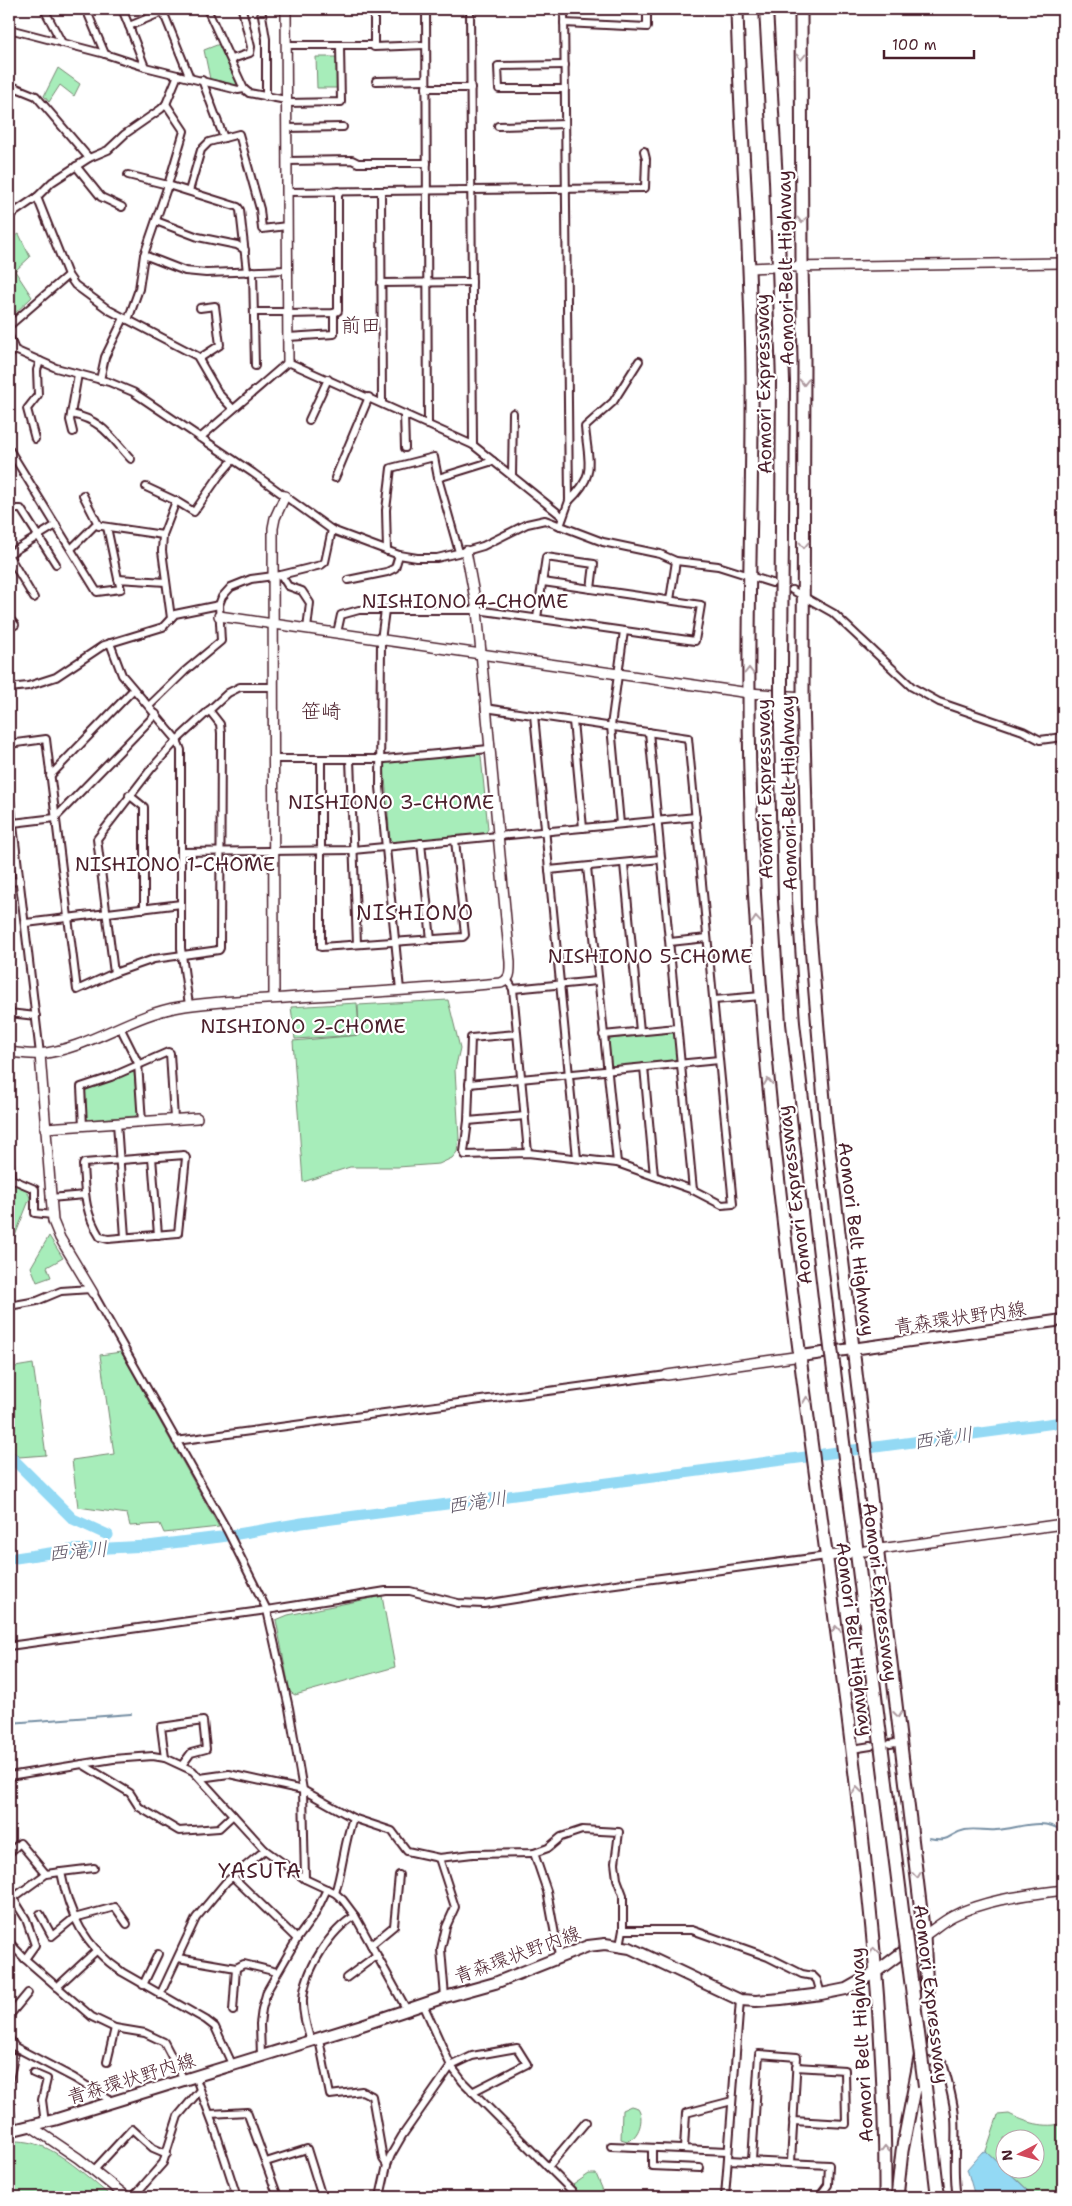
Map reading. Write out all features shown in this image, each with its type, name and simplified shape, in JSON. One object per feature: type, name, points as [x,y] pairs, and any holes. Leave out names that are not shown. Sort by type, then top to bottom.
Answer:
[{"type":"highway","name":"Aomori Belt Highway","points":[[737,9],[739,76],[751,268],[752,379],[749,693],[751,821],[761,996],[768,1081],[801,1356],[852,1749],[876,1972],[881,2034],[885,2197]]},
{"type":"highway","name":"Aomori Expressway","points":[[766,9],[776,181]]},
{"type":"highway","name":"Aomori Expressway","points":[[774,9],[776,181],[783,391],[780,726],[785,900],[793,1023],[846,1472],[938,2197]]},
{"type":"highway","name":"Aomori Belt Highway","points":[[801,9],[804,360],[803,697],[806,855],[817,1031],[827,1133],[878,1549],[896,1743],[924,1936],[927,1990],[919,2059],[904,2135],[897,2197]]},
{"type":"main road","name":"青森環状野内線","points":[[801,1356],[1063,1320]]},
{"type":"main road","name":"青森環状野内線","points":[[11,2131],[32,2127],[495,1983],[588,1946],[605,1944],[620,1946],[642,1953],[740,2000],[756,2001],[821,1994],[846,1989],[876,1972],[924,1936]]},
{"type":"street","points":[[44,9],[62,43]]},
{"type":"street","points":[[86,9],[105,54]]},
{"type":"street","points":[[122,9],[145,67]]},
{"type":"street","points":[[207,9],[232,59],[244,89],[250,93],[286,102],[341,102],[340,46]]},
{"type":"street","points":[[232,59],[250,53],[251,46],[242,9]]},
{"type":"street","points":[[261,9],[266,39],[266,97]]},
{"type":"street","points":[[200,438],[288,362],[286,9]]},
{"type":"street","points":[[374,9],[374,45]]},
{"type":"street","points":[[426,9],[428,425]]},
{"type":"street","points":[[470,9],[473,445]]},
{"type":"street","points":[[564,9],[569,501]]},
{"type":"street","points":[[564,24],[647,26],[647,9]]},
{"type":"street","points":[[129,26],[165,10],[190,78]]},
{"type":"street","points":[[9,28],[145,67],[238,90],[244,89]]},
{"type":"street","points":[[286,45],[374,45],[374,47],[426,45]]},
{"type":"street","points":[[565,65],[498,66],[499,89],[565,89]]},
{"type":"street","points":[[9,216],[37,197],[52,182],[88,158],[108,150],[125,134],[151,118],[166,104],[178,75]]},
{"type":"street","points":[[202,80],[224,138]]},
{"type":"street","points":[[376,81],[426,80]]},
{"type":"street","points":[[9,85],[36,96],[88,158]]},
{"type":"street","points":[[426,88],[471,88]]},
{"type":"street","points":[[100,380],[105,357],[126,319],[139,289],[144,255],[184,131],[166,104]]},
{"type":"street","points":[[498,126],[566,124]]},
{"type":"street","points":[[286,128],[343,127]]},
{"type":"street","points":[[189,191],[201,150],[209,142],[239,134],[260,209],[262,229],[288,226]]},
{"type":"street","points":[[287,192],[645,188],[646,158],[644,152]]},
{"type":"street","points":[[287,161],[352,160],[358,163],[427,163]]},
{"type":"street","points":[[76,166],[100,197],[122,207]]},
{"type":"street","points":[[128,175],[189,191],[238,207],[240,210],[254,312],[255,366]]},
{"type":"street","points":[[254,312],[338,312],[338,191]]},
{"type":"street","points":[[381,191],[382,403]]},
{"type":"street","points":[[37,197],[68,275],[75,285],[109,310],[200,358],[219,394],[233,409]]},
{"type":"street","points":[[156,221],[198,236],[237,245],[245,250]]},
{"type":"street","points":[[144,255],[185,271],[206,273],[288,270]]},
{"type":"street","points":[[789,266],[1063,263]]},
{"type":"street","points":[[751,268],[772,267]]},
{"type":"street","points":[[9,326],[68,275]]},
{"type":"street","points":[[381,283],[472,282]]},
{"type":"street","points":[[200,308],[215,306],[220,345],[200,358]]},
{"type":"street","points":[[288,337],[334,334],[334,313]]},
{"type":"street","points":[[9,336],[15,350],[40,361],[133,392],[332,530],[399,555],[417,558],[437,558],[482,546],[527,524],[545,520],[591,538],[660,554],[676,561],[718,566],[772,583]]},
{"type":"street","points":[[9,355],[15,350]]},
{"type":"street","points":[[35,439],[27,409],[38,395],[37,370],[40,361]]},
{"type":"street","points":[[560,526],[569,501],[586,481],[589,473],[585,427],[612,402],[639,361]]},
{"type":"street","points":[[288,362],[473,445],[563,517]]},
{"type":"street","points":[[73,432],[70,424],[78,374]]},
{"type":"street","points":[[309,420],[328,379]]},
{"type":"street","points":[[336,478],[370,398]]},
{"type":"street","points":[[512,475],[513,413]]},
{"type":"street","points":[[71,414],[88,417],[97,422],[131,458]]},
{"type":"street","points":[[404,414],[405,448]]},
{"type":"street","points":[[9,449],[96,592],[121,589],[107,527]]},
{"type":"street","points":[[9,1052],[40,1054],[80,1044],[157,1012],[189,1005],[501,983],[507,979],[510,972],[510,962],[477,610],[462,552],[438,478],[434,458],[391,468],[386,510],[387,551]]},
{"type":"street","points":[[146,487],[194,512],[219,476],[233,460]]},
{"type":"street","points":[[438,478],[493,461]]},
{"type":"street","points":[[83,496],[99,526]]},
{"type":"street","points":[[274,998],[274,624],[277,576],[273,528],[274,518],[285,496]]},
{"type":"street","points":[[170,618],[163,536],[176,501]]},
{"type":"street","points":[[9,512],[21,509],[56,564]]},
{"type":"street","points":[[34,598],[9,555],[56,525]]},
{"type":"street","points":[[70,549],[95,525],[163,536]]},
{"type":"street","points":[[149,706],[185,671],[221,641],[219,605],[224,595],[236,585],[251,579],[277,576],[321,565],[325,562],[332,530]]},
{"type":"street","points":[[348,580],[387,572],[395,568],[399,555]]},
{"type":"street","points":[[537,618],[544,582],[546,557],[594,564],[591,589]]},
{"type":"street","points":[[670,600],[676,561]]},
{"type":"street","points":[[277,576],[288,586],[302,591],[310,602],[307,629]]},
{"type":"street","points":[[118,579],[166,582]]},
{"type":"street","points":[[337,633],[341,615],[359,610],[477,610],[695,641],[701,604],[544,582]]},
{"type":"street","points":[[792,590],[834,613],[906,682],[922,694],[939,702],[1016,728],[1040,740],[1063,737]]},
{"type":"street","points":[[9,688],[28,686],[56,677],[110,643],[163,627],[175,614],[219,605]]},
{"type":"street","points":[[385,610],[381,640],[380,759],[386,847],[400,990]]},
{"type":"street","points":[[219,616],[749,693],[803,697]]},
{"type":"street","points":[[9,618],[15,625]]},
{"type":"street","points":[[620,824],[611,726],[624,631]]},
{"type":"street","points":[[110,643],[122,675],[177,740],[181,750],[182,954],[189,1005]]},
{"type":"street","points":[[114,973],[97,839],[129,795],[177,740],[209,710],[237,687],[274,687]]},
{"type":"street","points":[[50,776],[133,690]]},
{"type":"street","points":[[485,708],[688,738],[733,1204],[722,1206],[693,1190],[617,1163],[528,1153],[465,1155],[471,1038],[517,1034]]},
{"type":"street","points":[[9,744],[46,739],[77,990],[114,973],[154,959],[219,950],[220,948],[220,728],[209,710]]},
{"type":"street","points":[[13,823],[55,818],[156,714]]},
{"type":"street","points":[[534,715],[577,1158]]},
{"type":"street","points":[[572,721],[583,828]]},
{"type":"street","points":[[650,732],[693,1190]]},
{"type":"street","points":[[274,759],[380,759],[489,749]]},
{"type":"street","points":[[321,759],[321,947],[465,936],[455,840]]},
{"type":"street","points":[[350,759],[358,944]]},
{"type":"street","points":[[9,791],[40,1054],[52,1216],[57,1232],[234,1542],[267,1610],[289,1708],[303,1790],[305,1879]]},
{"type":"street","points":[[129,795],[144,807],[144,908]]},
{"type":"street","points":[[182,852],[321,852],[353,850],[696,817]]},
{"type":"street","points":[[421,843],[431,940]]},
{"type":"street","points":[[549,870],[661,859]]},
{"type":"street","points":[[624,864],[640,1031]]},
{"type":"street","points":[[587,867],[606,1071],[617,1163]]},
{"type":"street","points":[[9,882],[20,881]]},
{"type":"street","points":[[26,923],[182,904]]},
{"type":"street","points":[[670,942],[707,938]]},
{"type":"street","points":[[507,979],[513,989],[528,1153]]},
{"type":"street","points":[[513,989],[597,981]]},
{"type":"street","points":[[714,1000],[761,996]]},
{"type":"street","points":[[9,1013],[36,1016]]},
{"type":"street","points":[[120,1027],[138,1063],[142,1122]]},
{"type":"street","points":[[603,1035],[677,1028]]},
{"type":"street","points":[[83,1126],[81,1087],[111,1077],[138,1063],[168,1052],[170,1053],[174,1119]]},
{"type":"street","points":[[469,1084],[719,1060]]},
{"type":"street","points":[[644,1067],[654,1176]]},
{"type":"street","points":[[468,1120],[525,1116]]},
{"type":"street","points":[[45,1128],[197,1118]]},
{"type":"street","points":[[118,1123],[125,1237]]},
{"type":"street","points":[[9,1145],[10,1179],[35,1189],[35,1213],[52,1216]]},
{"type":"street","points":[[184,1155],[186,1158],[179,1232],[158,1235],[100,1237],[88,1214],[85,1195],[84,1163],[152,1157],[184,1155]]},
{"type":"street","points":[[152,1157],[158,1235]]},
{"type":"street","points":[[50,1198],[85,1195]]},
{"type":"street","points":[[9,1306],[37,1301],[61,1291],[92,1291]]},
{"type":"street","points":[[176,1441],[801,1356]]},
{"type":"street","points":[[865,1551],[1063,1524]]},
{"type":"street","points":[[9,1646],[267,1610],[386,1590],[410,1591],[458,1603],[484,1604],[578,1589],[848,1554]]},
{"type":"street","points":[[165,1758],[161,1727],[203,1721],[206,1749],[191,1753],[182,1765]]},
{"type":"street","points":[[852,1749],[871,1746]]},
{"type":"street","points":[[9,1776],[113,1759],[152,1756],[165,1758],[193,1771],[265,1850],[305,1879],[335,1893],[343,1900],[355,1916],[378,1955],[407,2010]]},
{"type":"street","points":[[82,1764],[130,1793],[139,1807],[179,1831],[219,1828],[233,1815]]},
{"type":"street","points":[[200,1778],[229,1774],[303,1790],[354,1818],[392,1831],[407,1851],[439,1858],[473,1854],[534,1853],[548,1848],[561,1837],[582,1830],[619,1832],[615,1864],[617,1879],[623,1895],[623,1930],[620,1946]]},
{"type":"street","points":[[335,1893],[341,1874],[344,1847],[354,1818]]},
{"type":"street","points":[[9,1853],[20,1843],[46,1874]]},
{"type":"street","points":[[160,1995],[196,1918],[233,1877],[265,1850]]},
{"type":"street","points":[[534,1853],[547,1891],[559,1956]]},
{"type":"street","points":[[439,1858],[455,1907],[446,1927],[441,1949],[445,1997]]},
{"type":"street","points":[[25,1959],[35,1945],[26,1920],[11,1895],[46,1874],[94,1868]]},
{"type":"street","points":[[61,1872],[66,1896],[74,1918],[97,1950],[112,1966],[215,2027],[232,2064]]},
{"type":"street","points":[[371,1945],[394,1926],[399,1875]]},
{"type":"street","points":[[233,1877],[297,1939]]},
{"type":"street","points":[[261,2056],[260,2024],[262,2009],[277,1972],[315,1914],[327,1889]]},
{"type":"street","points":[[924,1936],[943,1922],[970,1909],[1063,1890]]},
{"type":"street","points":[[40,1914],[52,1936],[74,1918],[114,1907],[127,1924]]},
{"type":"street","points":[[355,1916],[344,1922],[319,1955],[312,1967],[303,1999],[330,2095],[362,2091],[372,2096],[383,2159],[387,2165]]},
{"type":"street","points":[[623,1930],[692,1930],[768,1958],[802,1974],[813,1976],[817,1980],[821,1994]]},
{"type":"street","points":[[9,1942],[57,1988],[92,2017],[115,2028],[145,2033],[164,2042],[184,2080]]},
{"type":"street","points":[[57,1988],[97,1950]]},
{"type":"street","points":[[143,1985],[158,1954]]},
{"type":"street","points":[[346,1978],[378,1955]]},
{"type":"street","points":[[178,1958],[236,1968],[244,1964],[277,1972]]},
{"type":"street","points":[[233,2011],[236,1968]]},
{"type":"street","points":[[9,2016],[28,1993]]},
{"type":"street","points":[[726,2197],[740,2000]]},
{"type":"street","points":[[423,2004],[451,2066],[472,2092],[572,2191],[575,2197]]},
{"type":"street","points":[[107,2062],[115,2028]]},
{"type":"street","points":[[9,2038],[15,2047],[74,2078],[113,2102]]},
{"type":"street","points":[[9,2080],[11,2057],[15,2047]]},
{"type":"street","points":[[380,2197],[387,2165],[402,2136],[451,2066],[472,2056],[517,2048],[527,2064],[472,2092]]},
{"type":"street","points":[[752,2160],[760,2054],[797,2056],[791,2162]]},
{"type":"street","points":[[919,2059],[943,2062],[952,2093],[955,2117],[957,2197]]},
{"type":"street","points":[[793,2122],[846,2124],[845,2070],[796,2067]]},
{"type":"street","points":[[33,2073],[47,2080],[42,2100],[45,2123]]},
{"type":"street","points":[[195,2076],[210,2114],[237,2197]]},
{"type":"street","points":[[133,2197],[163,2163],[178,2116],[200,2090]]},
{"type":"street","points":[[684,2149],[686,2113],[732,2101]]},
{"type":"street","points":[[9,2102],[11,2131]]},
{"type":"street","points":[[210,2114],[247,2112],[278,2197]]},
{"type":"street","points":[[548,2167],[586,2122]]},
{"type":"street","points":[[32,2127],[94,2170],[127,2197]]},
{"type":"street","points":[[94,2170],[132,2129],[153,2148],[167,2154]]},
{"type":"street","points":[[610,2146],[728,2151]]},
{"type":"street","points":[[652,2148],[652,2166],[700,2168]]},
{"type":"street","points":[[266,2162],[307,2149],[322,2197]]},
{"type":"street","points":[[728,2160],[829,2165],[828,2185],[819,2197]]},
{"type":"green space","points":[[222,43],[238,85],[210,79],[204,50]]},
{"type":"green space","points":[[316,57],[336,57],[337,88],[317,88]]},
{"type":"green space","points":[[58,68],[80,84],[74,96],[60,85],[49,102],[44,96]]},
{"type":"green space","points":[[19,234],[30,257],[15,271],[32,297],[9,319],[9,240]]},
{"type":"green space","points":[[478,753],[481,756],[488,829],[485,834],[393,842],[390,839],[384,765],[387,762]]},
{"type":"green space","points":[[448,1000],[460,1048],[455,1070],[459,1138],[457,1152],[452,1158],[439,1164],[398,1167],[350,1167],[303,1182],[293,1041],[360,1035],[295,1039],[291,1007],[357,1003],[359,1029],[358,1005]]},
{"type":"green space","points":[[672,1032],[675,1034],[677,1058],[675,1061],[612,1067],[610,1065],[608,1041],[610,1039]]},
{"type":"green space","points":[[131,1071],[134,1073],[138,1113],[135,1116],[88,1120],[85,1116],[84,1093],[86,1090]]},
{"type":"green space","points":[[9,1183],[27,1190],[30,1198],[9,1251]]},
{"type":"green space","points":[[49,1236],[63,1258],[47,1267],[51,1277],[37,1282],[31,1267]]},
{"type":"green space","points":[[121,1352],[219,1527],[164,1533],[160,1524],[130,1526],[127,1514],[78,1507],[72,1460],[114,1454],[100,1355]]},
{"type":"green space","points":[[33,1364],[46,1455],[19,1457],[9,1447],[9,1368]]},
{"type":"green space","points":[[382,1596],[395,1667],[295,1695],[290,1692],[276,1620],[288,1615]]},
{"type":"green space","points":[[631,2106],[638,2108],[641,2122],[638,2132],[627,2141],[621,2139],[622,2110]]},
{"type":"green space","points":[[1009,2114],[1022,2120],[1043,2125],[1063,2123],[1063,2197],[1035,2197],[1015,2178],[1044,2178],[1044,2128],[994,2128],[994,2159],[986,2151],[998,2115]]},
{"type":"green space","points":[[9,2141],[28,2142],[51,2150],[73,2165],[112,2197],[9,2197]]},
{"type":"green space","points":[[589,2174],[596,2174],[604,2197],[579,2197],[573,2185]]},
{"type":"water","points":[[986,2151],[994,2159],[994,2178],[1015,2178],[1035,2197],[979,2197],[974,2193],[967,2169],[982,2152]]},
{"type":"waterway","name":"西滝川","points":[[823,1454],[1063,1422]]},
{"type":"waterway","name":"西滝川","points":[[9,1455],[73,1519],[108,1535]]},
{"type":"waterway","name":"西滝川","points":[[9,1559],[70,1550],[148,1546],[220,1537],[302,1523],[806,1457]]},
{"type":"waterway","points":[[9,1723],[131,1714]]},
{"type":"waterway","points":[[929,1838],[942,1839],[969,1829],[996,1830],[1030,1824],[1046,1825],[1063,1831]]},
{"type":"district","name":"前田","points":[[361,325]]},
{"type":"district","name":"NISHIONO 4-CHOME","points":[[465,601]]},
{"type":"district","name":"笹崎","points":[[321,711]]},
{"type":"district","name":"NISHIONO 3-CHOME","points":[[391,802]]},
{"type":"district","name":"NISHIONO 1-CHOME","points":[[175,864]]},
{"type":"district","name":"NISHIONO","points":[[415,913]]},
{"type":"district","name":"NISHIONO 5-CHOME","points":[[650,956]]},
{"type":"district","name":"NISHIONO 2-CHOME","points":[[303,1026]]},
{"type":"district","name":"YASUTA","points":[[260,1871]]}]
